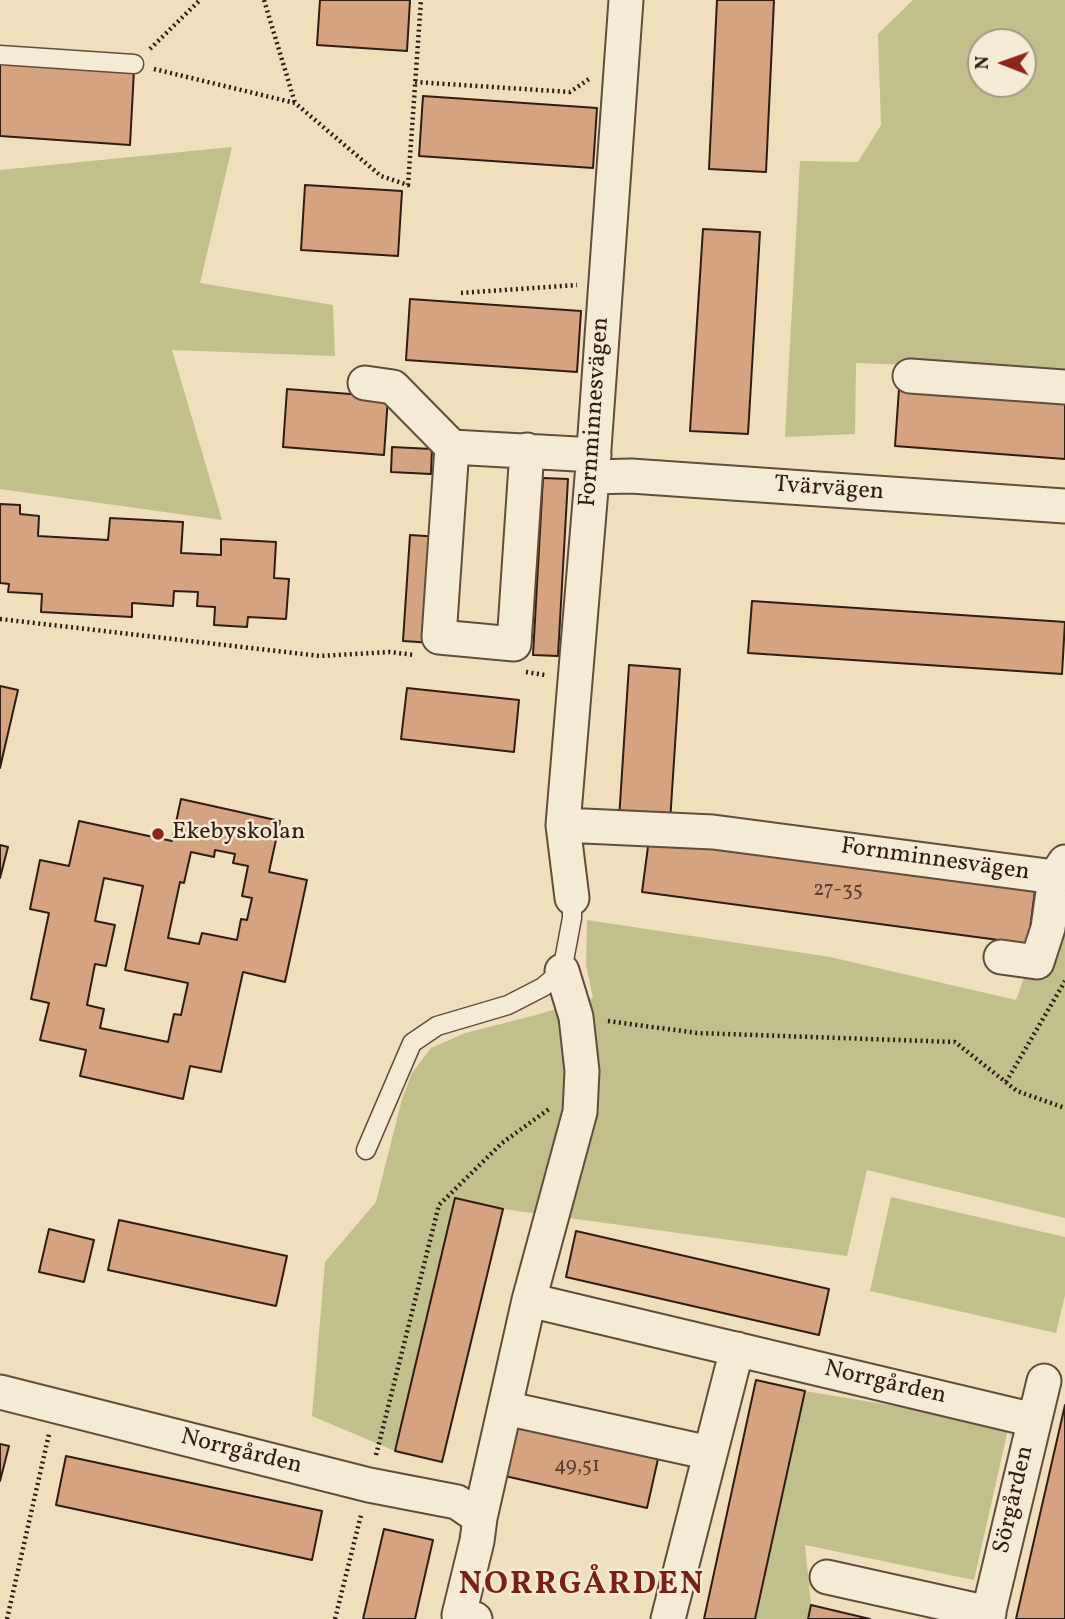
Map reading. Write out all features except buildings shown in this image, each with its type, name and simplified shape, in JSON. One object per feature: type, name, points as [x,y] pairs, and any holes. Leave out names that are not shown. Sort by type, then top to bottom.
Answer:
[{"type":"street","name":"Fornminnesvägen","points":[[572,898],[564,825],[626,0]]},
{"type":"street","points":[[910,376],[1065,387]]},
{"type":"street","points":[[365,383],[393,387],[452,447],[439,637],[514,644],[527,450]]},
{"type":"street","name":"Tvärvägen","points":[[452,447],[527,450],[631,476],[1065,506]]},
{"type":"street","name":"Fornminnesvägen","points":[[564,825],[713,832],[1060,870],[1048,928],[1037,962],[1001,957]]},
{"type":"street","points":[[464,1618],[480,1518],[529,1300],[580,1112],[582,1071],[576,1017],[562,971]]},
{"type":"street","name":"Norrgården","points":[[529,1300],[1034,1420]]},
{"type":"street","points":[[668,1619],[737,1349]]},
{"type":"street","name":"Sörgården","points":[[988,1616],[1044,1381]]},
{"type":"street","name":"Norrgården","points":[[0,1392],[369,1485],[457,1503],[480,1518]]},
{"type":"street","points":[[505,1408],[710,1453]]},
{"type":"street","points":[[827,1577],[988,1616]]},
{"type":"lane","points":[[0,55],[134,64]]},
{"type":"lane","name":"Fornminnesvägen","points":[[562,971],[572,918],[572,898]]},
{"type":"lane","points":[[366,1150],[412,1043],[437,1026],[508,1005],[543,987],[562,971]]},
{"type":"path","points":[[134,64],[200,0]]},
{"type":"path","points":[[264,0],[295,103]]},
{"type":"path","points":[[134,64],[295,103],[381,176],[408,185],[421,0]]},
{"type":"path","points":[[415,82],[570,92],[593,77],[620,77]]},
{"type":"path","points":[[461,293],[606,283]]},
{"type":"path","points":[[0,619],[320,656],[390,652],[416,656]]},
{"type":"path","points":[[521,671],[574,680]]},
{"type":"path","points":[[1006,1082],[1065,981]]},
{"type":"path","points":[[576,1017],[697,1033],[955,1042],[1017,1091],[1065,1108]]},
{"type":"path","points":[[335,1619],[439,1205],[502,1143],[552,1107],[580,1112]]},
{"type":"path","points":[[7,1619],[56,1406]]},
{"type":"shaded area","points":[[913,0],[1065,0],[1065,371],[856,363],[855,434],[785,437],[800,161],[858,162],[881,125],[878,34]]},
{"type":"shaded area","points":[[232,147],[200,283],[333,305],[335,356],[172,350],[222,520],[0,489],[0,170]]},
{"type":"shaded area","points":[[587,920],[830,957],[1016,1000],[1025,975],[1065,924],[1065,1218],[867,1170],[847,1256],[503,1209],[456,1198],[395,1451],[312,1416],[325,1262],[376,1202],[402,1099],[412,1073],[431,1048],[465,1033],[593,998],[586,965]]},
{"type":"shaded area","points":[[891,1197],[1065,1237],[1065,1295],[1056,1333],[870,1291]]},
{"type":"shaded area","points":[[805,1391],[1009,1425],[974,1580],[805,1545],[811,1605],[808,1619],[755,1619]]},
{"type":"place","name":"Ekebyskolan","points":[[158,834]]},
{"type":"district","name":"NORRGÅRDEN","points":[[582,1587]]}]
